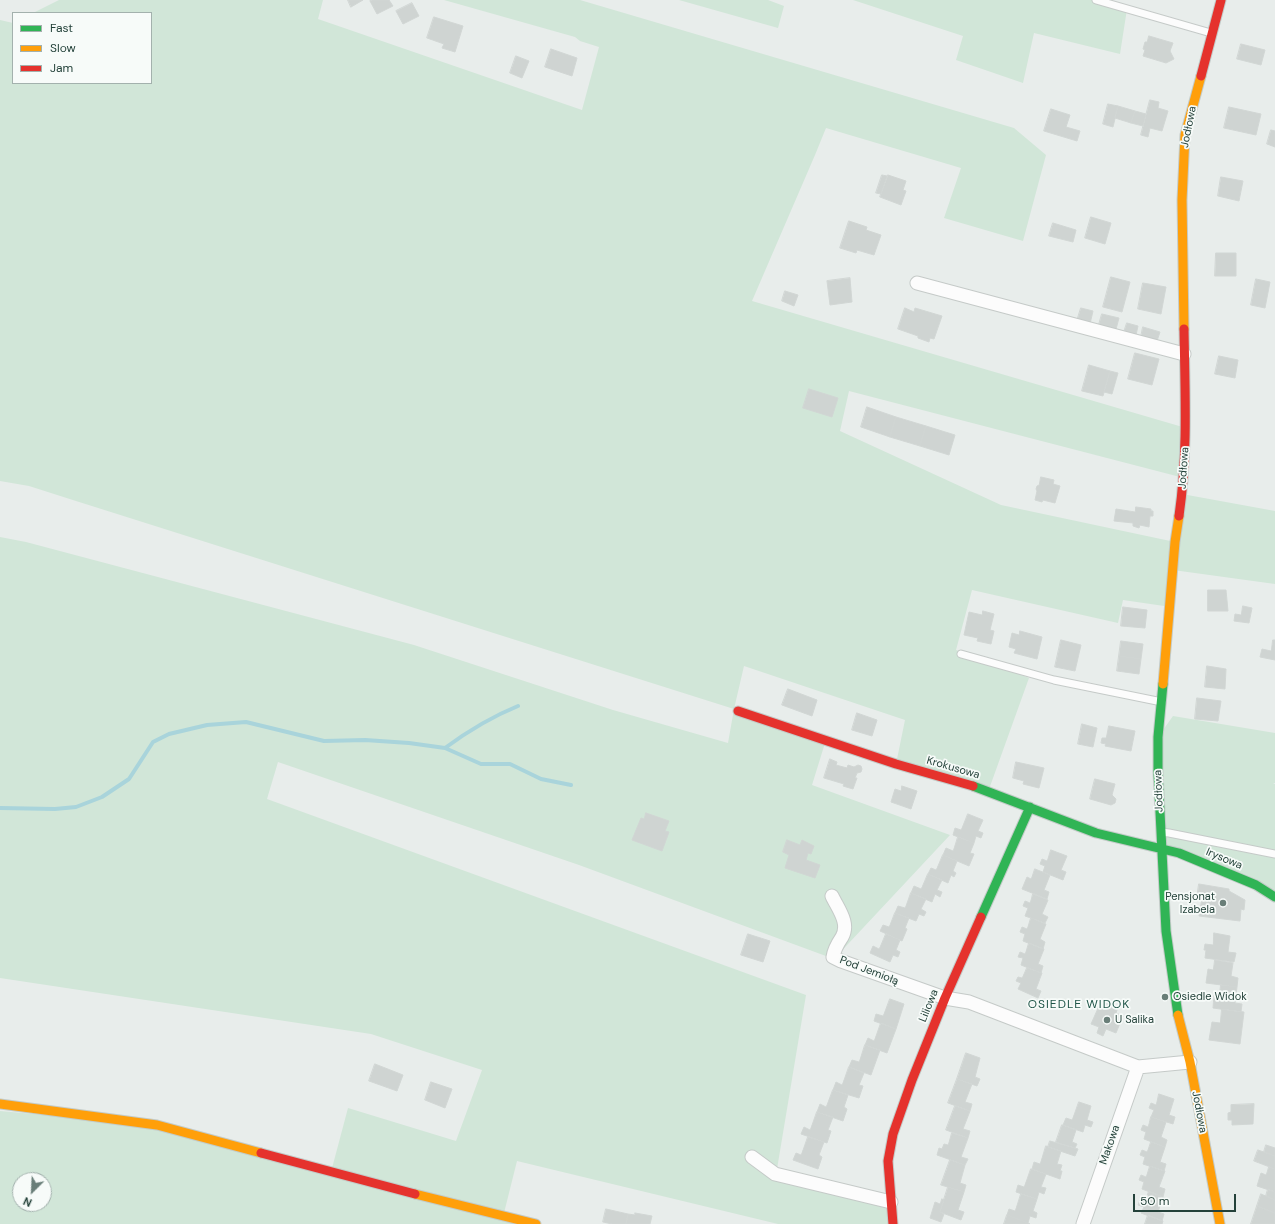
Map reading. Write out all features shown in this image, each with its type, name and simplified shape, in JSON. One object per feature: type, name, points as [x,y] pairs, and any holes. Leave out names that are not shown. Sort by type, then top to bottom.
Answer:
[{"type":"street","name":"Jodłowa","points":[[1220,1224],[1190,1062],[1178,1015],[1166,932],[1160,832],[1158,737],[1175,542],[1185,465],[1186,424],[1182,200],[1185,135],[1221,0]]},
{"type":"street","points":[[917,283],[1184,354]]},
{"type":"street","name":"Krokusowa","points":[[738,711],[896,764],[972,786],[1096,833],[1161,848]]},
{"type":"street","name":"Liliowa","points":[[893,1224],[890,1202],[888,1161],[893,1134],[912,1080],[945,998],[1030,807]]},
{"type":"street","name":"Irysowa","points":[[1161,848],[1205,863],[1256,886],[1275,897]]},
{"type":"street","name":"Pod Jemiołą","points":[[832,896],[844,920],[845,926],[844,932],[833,956],[840,961],[945,998]]},
{"type":"street","points":[[945,998],[969,1002],[1138,1067],[1190,1062]]},
{"type":"street","name":"Makowa","points":[[1083,1224],[1138,1067]]},
{"type":"street","points":[[0,1104],[157,1125],[444,1202],[536,1224]]},
{"type":"street","points":[[752,1157],[775,1174],[890,1202]]},
{"type":"lane","points":[[1096,0],[1212,33]]},
{"type":"lane","points":[[961,654],[1054,680],[1162,702]]},
{"type":"lane","points":[[1160,832],[1169,832],[1275,854]]},
{"type":"green space","points":[[59,0],[323,0],[318,19],[582,110],[599,47],[580,41],[575,37],[444,0],[580,0],[1014,128],[1046,155],[1023,241],[944,218],[961,168],[826,128],[752,301],[1186,428],[1184,478],[849,391],[840,431],[1001,505],[1175,542],[1182,494],[1275,511],[1275,584],[1173,570],[1171,607],[1123,600],[1118,623],[972,590],[956,650],[1029,678],[988,792],[896,764],[905,720],[744,666],[734,709],[29,486],[0,481],[0,20],[12,23],[12,84],[152,84],[152,12],[35,12]]},
{"type":"green space","points":[[679,0],[768,0],[784,6],[778,28]]},
{"type":"green space","points":[[853,0],[1098,0],[1127,9],[1120,54],[1034,33],[1023,83],[956,60],[963,36]]},
{"type":"green space","points":[[0,537],[26,542],[414,645],[613,710],[728,743],[734,709],[825,743],[812,785],[950,835],[834,959],[579,865],[278,762],[267,799],[806,995],[777,1169],[890,1196],[893,1224],[778,1224],[517,1161],[503,1217],[536,1224],[0,1224],[0,1111],[157,1125],[331,1172],[348,1108],[456,1141],[482,1070],[371,1034],[0,978]]},
{"type":"green space","points":[[1173,716],[1275,733],[1275,783],[1273,783],[1275,784],[1275,897],[1161,848],[1158,737]]},
{"type":"building","points":[[348,0],[363,0],[351,7]]},
{"type":"building","points":[[389,0],[393,6],[377,14],[370,1]]},
{"type":"building","points":[[412,3],[419,16],[403,24],[396,11]]},
{"type":"building","points":[[434,17],[463,26],[455,52],[442,48],[444,44],[427,38]]},
{"type":"building","points":[[1149,36],[1173,43],[1170,51],[1174,59],[1166,63],[1143,56],[1145,42],[1147,42]]},
{"type":"building","points":[[1241,44],[1265,50],[1261,65],[1237,59]]},
{"type":"building","points":[[551,49],[577,58],[572,76],[545,67]]},
{"type":"building","points":[[516,56],[529,61],[522,78],[510,73]]},
{"type":"building","points":[[1150,100],[1159,102],[1158,108],[1168,111],[1162,131],[1150,128],[1148,137],[1141,135]]},
{"type":"building","points":[[1108,104],[1118,106],[1113,127],[1103,124]]},
{"type":"building","points":[[1118,106],[1135,111],[1131,123],[1115,118]]},
{"type":"building","points":[[1229,107],[1261,114],[1256,135],[1224,128]]},
{"type":"building","points":[[1051,109],[1070,115],[1066,127],[1080,131],[1077,141],[1044,131]]},
{"type":"building","points":[[1135,111],[1146,114],[1143,126],[1131,123]]},
{"type":"building","points":[[1271,130],[1275,131],[1275,147],[1267,144]]},
{"type":"building","points":[[882,175],[887,176],[881,194],[876,193]]},
{"type":"building","points":[[888,175],[906,181],[903,190],[906,191],[901,205],[880,197]]},
{"type":"building","points":[[1221,177],[1243,181],[1239,201],[1218,196]]},
{"type":"building","points":[[1091,217],[1111,223],[1105,244],[1085,238]]},
{"type":"building","points":[[849,221],[867,227],[866,230],[881,235],[874,255],[857,250],[856,253],[840,248]]},
{"type":"building","points":[[1053,223],[1076,230],[1073,242],[1049,236]]},
{"type":"building","points":[[1216,253],[1236,253],[1236,276],[1215,276]]},
{"type":"building","points":[[1111,277],[1130,282],[1122,312],[1103,307]]},
{"type":"building","points":[[850,278],[852,302],[830,305],[827,281]]},
{"type":"building","points":[[1256,279],[1270,282],[1265,308],[1251,305]]},
{"type":"building","points":[[1143,283],[1166,287],[1161,314],[1138,309]]},
{"type":"building","points":[[785,291],[798,295],[794,306],[782,301]]},
{"type":"building","points":[[905,308],[914,312],[915,308],[942,316],[934,339],[930,338],[929,342],[918,338],[918,336],[898,329]]},
{"type":"building","points":[[1081,308],[1093,311],[1090,324],[1077,321]]},
{"type":"building","points":[[1102,314],[1119,318],[1115,333],[1098,328]]},
{"type":"building","points":[[1127,323],[1138,326],[1136,335],[1124,332]]},
{"type":"building","points":[[1143,327],[1160,332],[1157,341],[1141,337]]},
{"type":"building","points":[[1135,353],[1159,359],[1152,385],[1128,379]]},
{"type":"building","points":[[1219,356],[1238,360],[1235,378],[1215,374]]},
{"type":"building","points":[[1089,365],[1110,371],[1103,396],[1082,391]]},
{"type":"building","points":[[1110,371],[1118,373],[1112,394],[1104,392]]},
{"type":"building","points":[[809,389],[838,398],[832,417],[803,408]]},
{"type":"building","points":[[867,407],[896,417],[890,437],[861,427]]},
{"type":"building","points":[[896,417],[926,426],[920,446],[890,437]]},
{"type":"building","points":[[926,426],[955,435],[949,455],[920,446]]},
{"type":"building","points":[[1041,477],[1054,480],[1053,484],[1060,486],[1055,503],[1035,500],[1036,489],[1039,485]]},
{"type":"building","points":[[1136,507],[1151,509],[1151,511],[1153,511],[1153,516],[1150,516],[1149,527],[1140,525],[1139,528],[1133,526],[1133,523],[1114,521],[1116,509],[1135,512]]},
{"type":"building","points":[[1208,590],[1226,590],[1228,611],[1208,611]]},
{"type":"building","points":[[1243,606],[1252,608],[1249,623],[1234,621],[1235,614],[1241,615]]},
{"type":"building","points":[[1123,607],[1147,610],[1145,628],[1121,626]]},
{"type":"building","points":[[983,611],[994,614],[990,630],[994,631],[991,644],[977,641],[978,638],[964,635],[969,612],[982,615]]},
{"type":"building","points":[[1020,631],[1042,637],[1037,659],[1014,653],[1016,649],[1009,647],[1012,633],[1019,635]]},
{"type":"building","points":[[1061,640],[1081,645],[1075,671],[1055,667]]},
{"type":"building","points":[[1273,640],[1275,640],[1275,660],[1260,657],[1262,649],[1271,651]]},
{"type":"building","points":[[1121,641],[1143,644],[1141,659],[1119,656]]},
{"type":"building","points":[[1119,656],[1141,659],[1139,674],[1117,671]]},
{"type":"building","points":[[1207,666],[1226,669],[1225,689],[1205,687]]},
{"type":"building","points":[[788,689],[817,700],[812,716],[782,705]]},
{"type":"building","points":[[1197,698],[1221,701],[1218,721],[1195,719]]},
{"type":"building","points":[[857,713],[877,720],[872,736],[852,730]]},
{"type":"building","points":[[1082,724],[1097,728],[1093,747],[1078,744]]},
{"type":"building","points":[[1109,726],[1135,731],[1131,751],[1105,746],[1106,744],[1101,743],[1102,738],[1106,738]]},
{"type":"building","points":[[830,759],[837,762],[836,765],[847,768],[848,765],[854,767],[858,765],[861,766],[861,772],[857,773],[855,778],[857,778],[853,789],[843,786],[844,784],[824,778]]},
{"type":"building","points":[[1016,762],[1044,768],[1039,788],[1023,784],[1024,781],[1013,778]]},
{"type":"building","points":[[1095,779],[1115,784],[1112,795],[1116,799],[1115,803],[1111,805],[1090,799]]},
{"type":"building","points":[[902,786],[917,791],[911,809],[891,802],[895,789],[901,791]]},
{"type":"building","points":[[646,813],[669,821],[665,831],[669,832],[662,851],[632,840],[641,818],[644,819]]},
{"type":"building","points":[[968,814],[983,820],[978,831],[983,833],[981,838],[976,836],[974,843],[953,835],[955,828],[961,830]]},
{"type":"building","points":[[958,837],[974,843],[970,853],[974,854],[969,866],[943,855],[946,848],[953,851]]},
{"type":"building","points":[[787,840],[800,845],[802,840],[814,846],[811,854],[808,853],[806,860],[820,865],[815,878],[785,868],[789,855],[783,852]]},
{"type":"building","points":[[1051,850],[1067,856],[1061,870],[1066,872],[1063,880],[1043,872],[1045,866],[1040,864],[1042,859],[1047,861]]},
{"type":"building","points":[[943,855],[957,861],[953,871],[956,873],[954,877],[951,875],[948,883],[928,874],[931,868],[936,870]]},
{"type":"building","points":[[1035,869],[1050,875],[1044,890],[1049,892],[1047,899],[1022,889],[1027,877],[1031,879]]},
{"type":"building","points":[[928,874],[942,880],[937,890],[942,892],[940,897],[935,894],[932,902],[911,893],[914,886],[921,889]]},
{"type":"building","name":"Pensjonat Izabela","points":[[1199,884],[1229,889],[1229,891],[1245,900],[1244,910],[1241,909],[1240,921],[1199,916],[1202,898],[1197,898]]},
{"type":"building","points":[[911,893],[926,899],[921,909],[926,912],[924,916],[919,914],[916,921],[895,913],[898,906],[905,908]]},
{"type":"building","points":[[1033,894],[1048,900],[1042,914],[1048,917],[1045,923],[1025,916],[1028,908],[1023,906],[1025,901],[1030,903]]},
{"type":"building","points":[[895,913],[909,918],[905,928],[907,929],[902,941],[880,931],[883,925],[889,927]]},
{"type":"building","points":[[1031,918],[1046,924],[1040,939],[1045,942],[1043,949],[1023,941],[1025,934],[1020,932],[1022,927],[1027,929]]},
{"type":"building","points":[[1214,933],[1230,936],[1228,952],[1236,953],[1234,962],[1205,958],[1205,944],[1213,945]]},
{"type":"building","points":[[748,934],[770,941],[763,962],[741,955]]},
{"type":"building","points":[[886,934],[900,940],[896,950],[900,952],[898,957],[893,955],[890,962],[870,953],[873,946],[879,949]]},
{"type":"building","points":[[1029,943],[1044,949],[1038,964],[1043,966],[1041,973],[1021,965],[1023,958],[1018,957],[1020,952],[1025,954]]},
{"type":"building","points":[[1215,960],[1233,963],[1231,976],[1238,978],[1237,987],[1206,983],[1208,969],[1213,970]]},
{"type":"building","points":[[1027,968],[1042,973],[1036,989],[1041,991],[1038,998],[1018,989],[1021,983],[1016,981],[1018,977],[1022,978]]},
{"type":"building","points":[[1221,985],[1237,987],[1235,1003],[1242,1004],[1241,1012],[1213,1008],[1214,995],[1219,995]]},
{"type":"building","points":[[890,999],[904,1004],[896,1029],[874,1021],[876,1014],[883,1016]]},
{"type":"building","name":"U Salika","points":[[1107,1003],[1118,1007],[1116,1013],[1123,1016],[1116,1033],[1106,1029],[1103,1036],[1097,1033],[1099,1027],[1091,1024],[1099,1006],[1105,1009]]},
{"type":"building","points":[[1222,1009],[1244,1012],[1240,1044],[1209,1040],[1212,1022],[1220,1023]]},
{"type":"building","points":[[881,1023],[896,1029],[887,1053],[865,1045],[868,1038],[874,1041]]},
{"type":"building","points":[[865,1045],[880,1050],[871,1075],[849,1067],[852,1060],[859,1062]]},
{"type":"building","points":[[966,1053],[980,1058],[975,1077],[980,1079],[977,1086],[957,1079]]},
{"type":"building","points":[[375,1064],[403,1075],[397,1091],[369,1081]]},
{"type":"building","points":[[849,1067],[864,1073],[859,1085],[863,1086],[859,1098],[833,1090],[836,1082],[842,1085]]},
{"type":"building","points":[[957,1079],[972,1084],[965,1102],[972,1104],[970,1111],[948,1103]]},
{"type":"building","points":[[431,1082],[452,1089],[445,1108],[425,1100]]},
{"type":"building","points":[[833,1090],[848,1095],[844,1107],[847,1109],[843,1121],[817,1112],[820,1104],[826,1107]]},
{"type":"building","points":[[1159,1094],[1174,1099],[1169,1115],[1175,1117],[1173,1124],[1151,1117],[1154,1110],[1149,1108],[1151,1103],[1156,1105]]},
{"type":"building","points":[[1079,1102],[1091,1106],[1087,1120],[1093,1122],[1091,1127],[1085,1125],[1083,1132],[1063,1125],[1066,1118],[1072,1120]]},
{"type":"building","points":[[1254,1104],[1253,1124],[1232,1125],[1232,1120],[1228,1120],[1228,1113],[1231,1112],[1231,1105]]},
{"type":"building","points":[[955,1106],[970,1111],[963,1129],[970,1131],[968,1138],[946,1130]]},
{"type":"building","points":[[817,1112],[833,1117],[828,1130],[831,1131],[827,1143],[801,1134],[804,1127],[810,1130]]},
{"type":"building","points":[[1151,1117],[1166,1122],[1161,1137],[1167,1140],[1165,1147],[1144,1139],[1146,1132],[1141,1130],[1143,1125],[1148,1127]]},
{"type":"building","points":[[1062,1125],[1076,1130],[1072,1142],[1077,1144],[1075,1148],[1056,1142]]},
{"type":"building","points":[[952,1133],[968,1138],[961,1157],[968,1159],[965,1165],[937,1155],[939,1148],[942,1149],[944,1144],[948,1145]]},
{"type":"building","points":[[808,1137],[824,1142],[819,1155],[822,1157],[818,1169],[793,1160],[796,1153],[801,1155]]},
{"type":"building","points":[[1050,1141],[1078,1149],[1075,1156],[1048,1147]]},
{"type":"building","points":[[1151,1142],[1165,1147],[1160,1162],[1166,1164],[1164,1171],[1143,1164],[1145,1157],[1140,1155],[1142,1150],[1147,1152]]},
{"type":"building","points":[[1266,1145],[1275,1148],[1275,1156],[1264,1152]]},
{"type":"building","points":[[1046,1146],[1061,1151],[1057,1164],[1062,1165],[1060,1179],[1032,1169],[1034,1162],[1040,1164]]},
{"type":"building","points":[[1258,1150],[1275,1156],[1275,1169],[1254,1161]]},
{"type":"building","points":[[950,1160],[965,1165],[960,1183],[966,1185],[964,1192],[941,1185]]},
{"type":"building","points":[[1150,1166],[1165,1171],[1159,1187],[1165,1189],[1163,1197],[1142,1189],[1144,1182],[1139,1180],[1141,1175],[1146,1177]]},
{"type":"building","points":[[1269,1167],[1275,1169],[1275,1192],[1257,1186],[1261,1173],[1266,1175]]},
{"type":"building","points":[[1031,1169],[1046,1174],[1041,1187],[1046,1188],[1044,1194],[1039,1192],[1037,1199],[1016,1192],[1018,1185],[1024,1187]]},
{"type":"building","points":[[948,1187],[964,1192],[958,1210],[964,1212],[961,1220],[940,1212]]},
{"type":"building","points":[[1268,1189],[1275,1192],[1275,1200],[1266,1196]]},
{"type":"building","points":[[1149,1191],[1163,1197],[1158,1212],[1164,1214],[1162,1221],[1141,1213],[1144,1207],[1138,1205],[1140,1200],[1145,1201]]},
{"type":"building","points":[[1021,1194],[1037,1199],[1033,1211],[1037,1213],[1036,1218],[1030,1216],[1028,1223],[1007,1215],[1009,1209],[1015,1211]]},
{"type":"building","points":[[1261,1194],[1275,1200],[1275,1213],[1257,1206]]},
{"type":"building","points":[[942,1199],[944,1200],[940,1212],[944,1214],[941,1222],[930,1218],[935,1202],[940,1204]]},
{"type":"building","points":[[1257,1206],[1275,1213],[1275,1224],[1251,1224]]},
{"type":"building","points":[[606,1209],[628,1214],[626,1224],[612,1224],[603,1222]]},
{"type":"building","points":[[635,1213],[652,1216],[650,1224],[626,1224],[628,1214],[635,1215]]},
{"type":"building","points":[[1007,1215],[1028,1223],[1030,1224],[1004,1224]]},
{"type":"building","points":[[1148,1215],[1163,1221],[1162,1224],[1145,1224]]},
{"type":"waterway","points":[[445,748],[480,725],[518,706]]},
{"type":"waterway","points":[[0,808],[55,809],[76,807],[102,797],[129,779],[153,742],[169,734],[207,725],[246,722],[324,741],[365,740],[409,743],[445,748],[481,764],[510,764],[541,779],[571,785]]},
{"type":"traffic: fast","points":[[1163,684],[1158,737],[1158,772],[1166,931],[1178,1015]]},
{"type":"traffic: fast","points":[[973,786],[1096,833],[1179,853],[1256,885],[1275,897]]},
{"type":"traffic: fast","points":[[981,917],[1030,807]]},
{"type":"traffic: slow","points":[[1184,329],[1182,200],[1185,135],[1201,76]]},
{"type":"traffic: slow","points":[[1163,684],[1175,542],[1179,516]]},
{"type":"traffic: slow","points":[[1178,1015],[1190,1062],[1220,1224]]},
{"type":"traffic: slow","points":[[0,1104],[157,1125],[261,1153]]},
{"type":"traffic: slow","points":[[415,1194],[536,1224]]},
{"type":"traffic: jam","points":[[1201,76],[1221,0]]},
{"type":"traffic: jam","points":[[1179,516],[1185,446],[1184,329]]},
{"type":"traffic: jam","points":[[738,711],[896,764],[973,786]]},
{"type":"traffic: jam","points":[[893,1224],[888,1161],[893,1134],[912,1080],[945,998],[981,917]]},
{"type":"traffic: jam","points":[[261,1153],[415,1194]]},
{"type":"place","name":"Pensjonat Izabela","points":[[1223,903]]},
{"type":"place","name":"Osiedle Widok","points":[[1165,997]]},
{"type":"place","name":"U Salika","points":[[1107,1020]]},
{"type":"district","name":"OSIEDLE WIDOK","points":[[1079,1005]]}]
